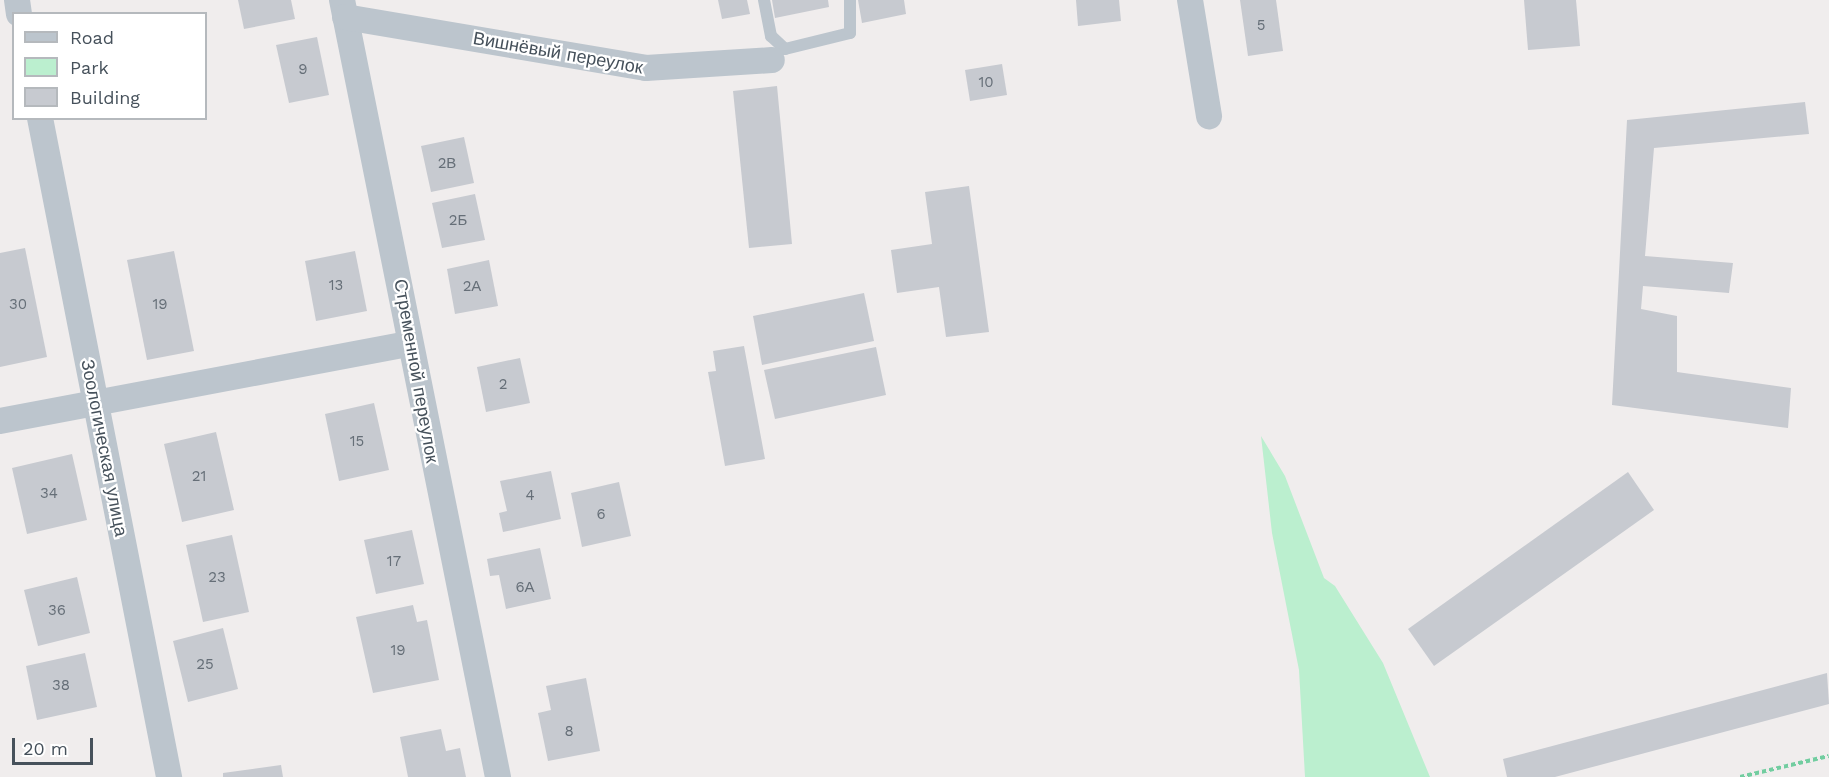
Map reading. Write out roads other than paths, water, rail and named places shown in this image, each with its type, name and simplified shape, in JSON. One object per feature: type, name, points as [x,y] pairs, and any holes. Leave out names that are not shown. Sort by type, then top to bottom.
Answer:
[{"type":"street","points":[[1190,0],[1209,116]]},
{"type":"street","name":"Вишнёвый переулок","points":[[344,8],[646,68],[772,60]]},
{"type":"street","name":"Стременной переулок","points":[[344,8],[402,292],[408,344],[498,777]]},
{"type":"street","name":"Зоологическая улица","points":[[40,120],[169,777]]},
{"type":"street","points":[[0,421],[408,344]]},
{"type":"lane","points":[[764,0],[771,36],[785,49],[850,33],[850,0]]}]
